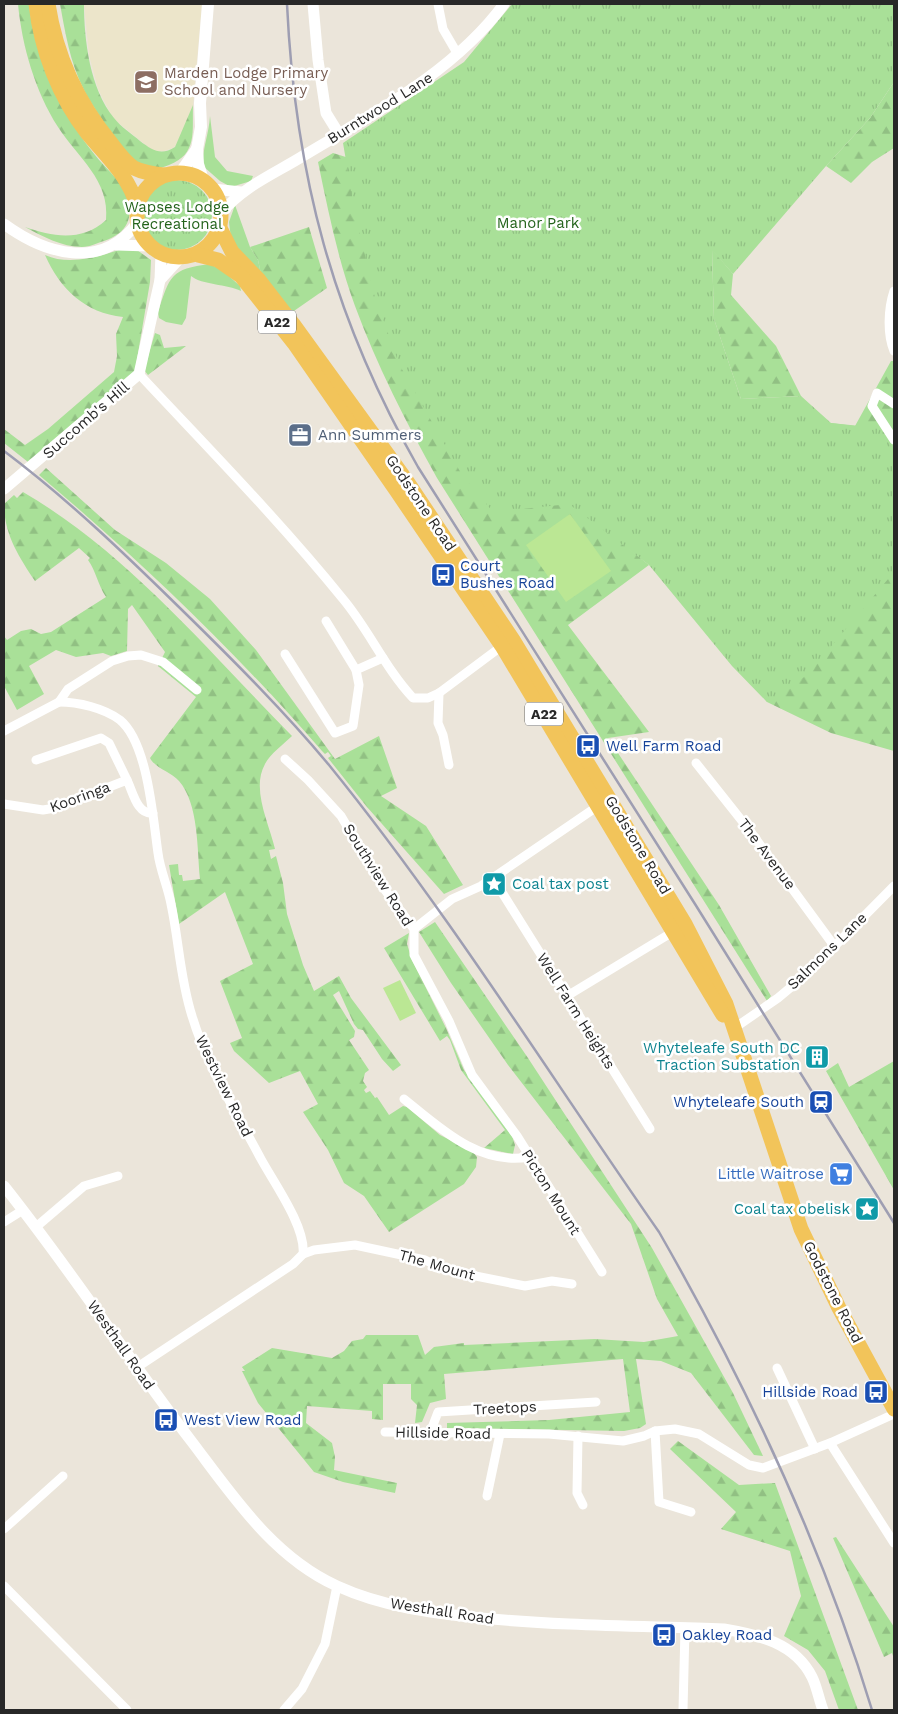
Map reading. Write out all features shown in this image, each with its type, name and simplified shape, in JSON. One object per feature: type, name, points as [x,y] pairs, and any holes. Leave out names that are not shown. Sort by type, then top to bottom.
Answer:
[{"type":"highway","points":[[36,4],[44,45],[65,99],[88,133],[125,177],[133,190],[137,206],[137,223],[155,250],[180,258],[198,255],[213,242],[220,228],[222,212],[219,200],[208,184],[181,172],[164,175],[146,173],[132,167],[98,127],[78,96],[65,68],[48,4]]},
{"type":"highway","points":[[137,206],[145,189],[164,175]]},
{"type":"highway","name":"Godstone Road","points":[[220,228],[232,252],[258,280],[288,327],[406,480],[436,537],[502,646],[604,802]]},
{"type":"highway","name":"Godstone Road","points":[[198,255],[218,260],[237,273],[288,327]]},
{"type":"highway","name":"Godstone Road","points":[[436,537],[513,640],[604,802],[679,928],[715,1002],[733,1029],[801,1229],[839,1308],[894,1409]]},
{"type":"main road","points":[[208,4],[201,93],[201,127],[197,149],[198,164],[208,184]]},
{"type":"main road","points":[[181,172],[197,149]]},
{"type":"street","points":[[313,4],[318,60],[326,113],[339,134]]},
{"type":"street","points":[[438,4],[443,30],[458,53]]},
{"type":"street","name":"Burntwood Lane","points":[[222,212],[241,192],[339,134],[436,72],[494,18],[504,4]]},
{"type":"street","points":[[208,184],[241,192]]},
{"type":"street","points":[[4,224],[47,248],[70,253],[87,253],[115,245],[126,238],[137,223]]},
{"type":"street","points":[[115,245],[155,250]]},
{"type":"street","name":"Succomb's Hill","points":[[7,486],[42,459],[139,374],[160,280],[155,250]]},
{"type":"street","name":"Succomb's Hill","points":[[160,280],[180,258]]},
{"type":"street","points":[[894,291],[890,315],[891,344],[894,352]]},
{"type":"street","points":[[139,374],[293,538],[346,601],[400,684],[413,698],[428,698],[439,693],[502,646]]},
{"type":"street","points":[[894,404],[877,393],[872,406],[894,440]]},
{"type":"street","points":[[285,654],[335,733],[353,726],[359,685],[356,670],[326,621]]},
{"type":"street","points":[[4,731],[59,702],[68,689],[112,661],[128,656],[141,655],[163,662],[197,690]]},
{"type":"street","points":[[356,670],[383,658]]},
{"type":"street","points":[[439,693],[438,723],[444,735],[449,765]]},
{"type":"street","name":"Westview Road","points":[[59,702],[71,702],[103,710],[121,721],[141,758],[153,813],[158,853],[171,904],[176,940],[191,1014],[203,1047],[298,1229],[304,1247],[303,1254]]},
{"type":"street","name":"Kooringa","points":[[36,760],[101,738],[109,743],[142,811],[147,814],[153,813]]},
{"type":"street","name":"Southview Road","points":[[285,759],[308,780],[341,816],[386,890],[414,929],[414,955],[449,1021],[472,1076],[500,1113]]},
{"type":"street","name":"The Avenue","points":[[696,763],[750,831],[835,947]]},
{"type":"street","name":"Kooringa","points":[[4,804],[44,810],[55,808],[127,780]]},
{"type":"street","points":[[414,929],[452,899],[481,886],[604,802]]},
{"type":"street","name":"Salmons Lane","points":[[733,1029],[778,998],[835,947],[894,886]]},
{"type":"street","name":"Well Farm Heights","points":[[503,894],[650,1129]]},
{"type":"street","points":[[568,996],[679,928]]},
{"type":"street","points":[[404,1099],[458,1141],[484,1154],[513,1160],[529,1157]]},
{"type":"street","name":"Picton Mount","points":[[500,1113],[602,1272]]},
{"type":"street","points":[[36,1227],[84,1186],[118,1176]]},
{"type":"street","name":"Westhall Road","points":[[4,1186],[36,1227],[136,1368],[257,1527],[298,1561],[337,1586],[397,1607],[440,1614],[520,1622],[724,1629],[755,1634],[781,1645],[800,1660],[812,1678],[823,1710]]},
{"type":"street","points":[[4,1222],[23,1210]]},
{"type":"street","name":"The Mount","points":[[303,1254],[314,1250],[355,1245],[424,1260],[446,1270],[525,1286],[552,1281],[572,1284]]},
{"type":"street","points":[[136,1368],[293,1264],[303,1254]]},
{"type":"street","points":[[777,1368],[815,1449]]},
{"type":"street","name":"Treetops","points":[[430,1433],[438,1412],[596,1402]]},
{"type":"street","name":"Hillside Road","points":[[385,1432],[578,1436],[623,1441],[655,1431],[675,1429],[698,1434],[755,1468],[763,1468],[830,1443],[894,1414]]},
{"type":"street","points":[[655,1431],[659,1502],[691,1512]]},
{"type":"street","name":"Hillside Road","points":[[487,1496],[500,1434]]},
{"type":"street","points":[[578,1436],[577,1493],[584,1505]]},
{"type":"street","points":[[830,1443],[849,1476],[894,1543]]},
{"type":"street","points":[[4,1529],[63,1476]]},
{"type":"street","points":[[4,1586],[128,1710]]},
{"type":"street","points":[[284,1710],[294,1701],[306,1683],[325,1644],[337,1586]]},
{"type":"street","points":[[683,1710],[685,1628]]},
{"type":"shaded area","name":"Marden Lodge Primary School and Nursery","points":[[84,4],[202,4],[193,105],[178,144],[173,148],[164,151],[153,151],[115,120],[109,111],[98,89],[89,55]]},
{"type":"green space","points":[[18,4],[29,4],[32,25],[43,65],[60,103],[82,138],[120,183],[129,203],[129,217],[123,229],[112,238],[91,246],[75,247],[60,243],[25,227],[57,235],[77,235],[97,227],[106,220],[106,206],[98,181],[58,127],[36,83],[26,52]]},
{"type":"green space","points":[[60,4],[84,4],[87,48],[99,93],[114,118],[140,141],[157,151],[170,150],[175,147],[193,105],[192,141],[185,155],[169,165],[152,169],[139,164],[121,145],[102,120],[78,78],[68,47]]},
{"type":"green space","name":"Manor Park","points":[[512,4],[894,4],[894,82],[870,118],[733,274],[712,250],[714,319],[741,399],[801,396],[831,423],[879,428],[894,451],[894,572],[807,675],[767,702],[732,666],[649,565],[569,504],[493,512],[462,475],[399,364],[374,294],[354,208],[343,143],[464,62]]},
{"type":"green space","points":[[894,82],[894,148],[872,162],[851,183],[826,166],[870,118]]},
{"type":"green space","points":[[210,116],[215,157],[227,171],[253,176],[251,181],[231,187],[220,181],[203,166]]},
{"type":"green space","points":[[333,153],[349,158],[494,440],[649,565],[568,625],[649,732],[608,738],[719,905],[771,996],[767,1001],[437,478],[403,415],[382,372],[364,328],[338,253],[318,162]]},
{"type":"green space","name":"Wapses Lodge Recreational","points":[[184,180],[197,186],[206,195],[210,201],[212,215],[210,229],[202,240],[191,248],[170,250],[163,248],[152,240],[144,229],[142,208],[144,201],[152,190],[163,182]]},
{"type":"green space","points":[[235,205],[250,247],[258,260],[261,274],[232,247],[229,222]]},
{"type":"green space","points":[[309,227],[327,288],[291,313],[261,274],[258,260],[250,247]]},
{"type":"green space","points":[[124,248],[137,250],[151,260],[150,282],[135,371],[28,462],[4,443],[4,429],[25,445],[48,429],[114,372],[117,356],[116,334],[123,317],[109,315],[97,310],[75,297],[58,278],[45,255],[64,260],[74,260],[94,257]]},
{"type":"green space","points":[[712,249],[733,274],[731,295],[776,346],[801,396],[741,399],[714,319]]},
{"type":"green space","points":[[210,264],[222,270],[240,286],[241,291],[201,281],[191,276],[186,318],[182,325],[166,322],[159,318],[158,312],[162,300],[169,282],[174,276],[187,269]]},
{"type":"green space","points":[[155,333],[160,335],[164,348],[186,346],[148,375],[144,370]]},
{"type":"green space","points":[[891,361],[894,361],[894,751],[831,733],[767,702],[760,693],[831,423],[855,426]]},
{"type":"green space","points":[[46,468],[115,530],[166,563],[210,599],[256,650],[335,759],[379,736],[397,788],[381,796],[426,826],[463,885],[444,894],[367,807],[328,758],[331,756],[328,752],[325,754],[322,751],[186,607],[114,540],[39,475]]},
{"type":"green space","points":[[23,492],[98,544],[132,574],[198,638],[292,736],[267,760],[261,774],[260,795],[275,849],[269,850],[271,859],[276,856],[283,883],[287,914],[303,965],[314,991],[339,976],[351,998],[401,1065],[393,1071],[382,1059],[363,1030],[358,1029],[354,1024],[339,991],[333,995],[355,1031],[354,1037],[349,1040],[369,1070],[365,1073],[363,1081],[367,1087],[364,1090],[366,1093],[370,1091],[375,1098],[377,1097],[389,1115],[403,1106],[407,1107],[440,1135],[472,1151],[477,1157],[476,1167],[464,1184],[389,1232],[364,1196],[344,1183],[328,1150],[303,1112],[318,1104],[300,1071],[269,1083],[234,1051],[230,1043],[242,1038],[220,981],[253,964],[225,892],[179,924],[169,865],[178,864],[179,875],[182,875],[183,881],[200,879],[194,814],[186,791],[179,781],[156,765],[150,758],[196,697],[158,666],[165,652],[132,605],[128,609],[127,651],[111,656],[103,653],[76,657],[56,650],[29,666],[44,694],[17,710],[4,686],[4,636],[7,640],[21,631],[31,629],[41,634],[51,632],[106,597],[88,560],[90,558],[79,548],[35,581],[13,545],[5,515],[4,504],[14,495],[17,498]]},
{"type":"green space","points":[[570,514],[611,571],[566,602],[526,545]]},
{"type":"green space","points":[[435,922],[528,1058],[652,1248],[733,1393],[763,1456],[754,1455],[691,1373],[661,1361],[636,1359],[646,1424],[640,1428],[624,1431],[447,1428],[447,1423],[549,1420],[630,1412],[623,1359],[444,1374],[446,1399],[430,1403],[422,1422],[415,1423],[417,1405],[411,1399],[411,1384],[383,1384],[383,1420],[372,1419],[372,1411],[307,1406],[306,1423],[332,1443],[335,1457],[334,1470],[397,1483],[395,1493],[343,1482],[314,1472],[258,1403],[242,1371],[245,1371],[242,1367],[272,1348],[332,1358],[344,1351],[352,1341],[363,1339],[366,1335],[418,1335],[425,1355],[434,1347],[464,1343],[464,1345],[595,1339],[644,1342],[678,1336],[657,1299],[631,1224],[508,1065],[451,983],[419,932]]},
{"type":"green space","points":[[409,933],[407,944],[412,960],[446,1028],[464,1070],[512,1136],[515,1145],[513,1154],[484,1148],[505,1130],[461,1070],[450,1040],[447,1036],[440,1041],[384,948]]},
{"type":"green space","points":[[400,980],[416,1013],[400,1021],[383,988]]},
{"type":"green space","points":[[894,1061],[894,1190],[826,1071],[838,1063],[849,1087]]},
{"type":"green space","points":[[678,1441],[739,1485],[775,1483],[858,1710],[839,1710],[825,1671],[808,1650],[784,1636],[801,1596],[790,1551],[721,1529],[736,1512],[670,1449]]},
{"type":"green space","points":[[836,1537],[894,1627],[894,1659],[892,1653],[884,1657],[833,1538]]},
{"type":"railway","points":[[287,4],[291,67],[299,128],[324,244],[341,300],[363,356],[388,411],[418,467],[695,904],[894,1223]]},
{"type":"railway","points":[[4,451],[74,508],[119,549],[221,649],[294,725],[329,765],[416,878],[498,996],[659,1232],[722,1347],[779,1465],[805,1526],[830,1587],[872,1710]]},
{"type":"place","name":"Marden Lodge Primary School and Nursery","points":[[146,82]]},
{"type":"place","name":"Ann Summers","points":[[300,435]]},
{"type":"place","name":"Court Bushes Road","points":[[443,575]]},
{"type":"place","name":"Well Farm Road","points":[[588,746]]},
{"type":"place","name":"Coal tax post","points":[[494,884]]},
{"type":"place","name":"Whyteleafe South DC Traction Substation","points":[[817,1057]]},
{"type":"place","name":"Whyteleafe South","points":[[821,1102]]},
{"type":"place","name":"Little Waitrose","points":[[841,1174]]},
{"type":"place","name":"Coal tax obelisk","points":[[867,1209]]},
{"type":"place","name":"Hillside Road","points":[[876,1392]]},
{"type":"place","name":"West View Road","points":[[166,1420]]},
{"type":"place","name":"Oakley Road","points":[[664,1635]]}]
